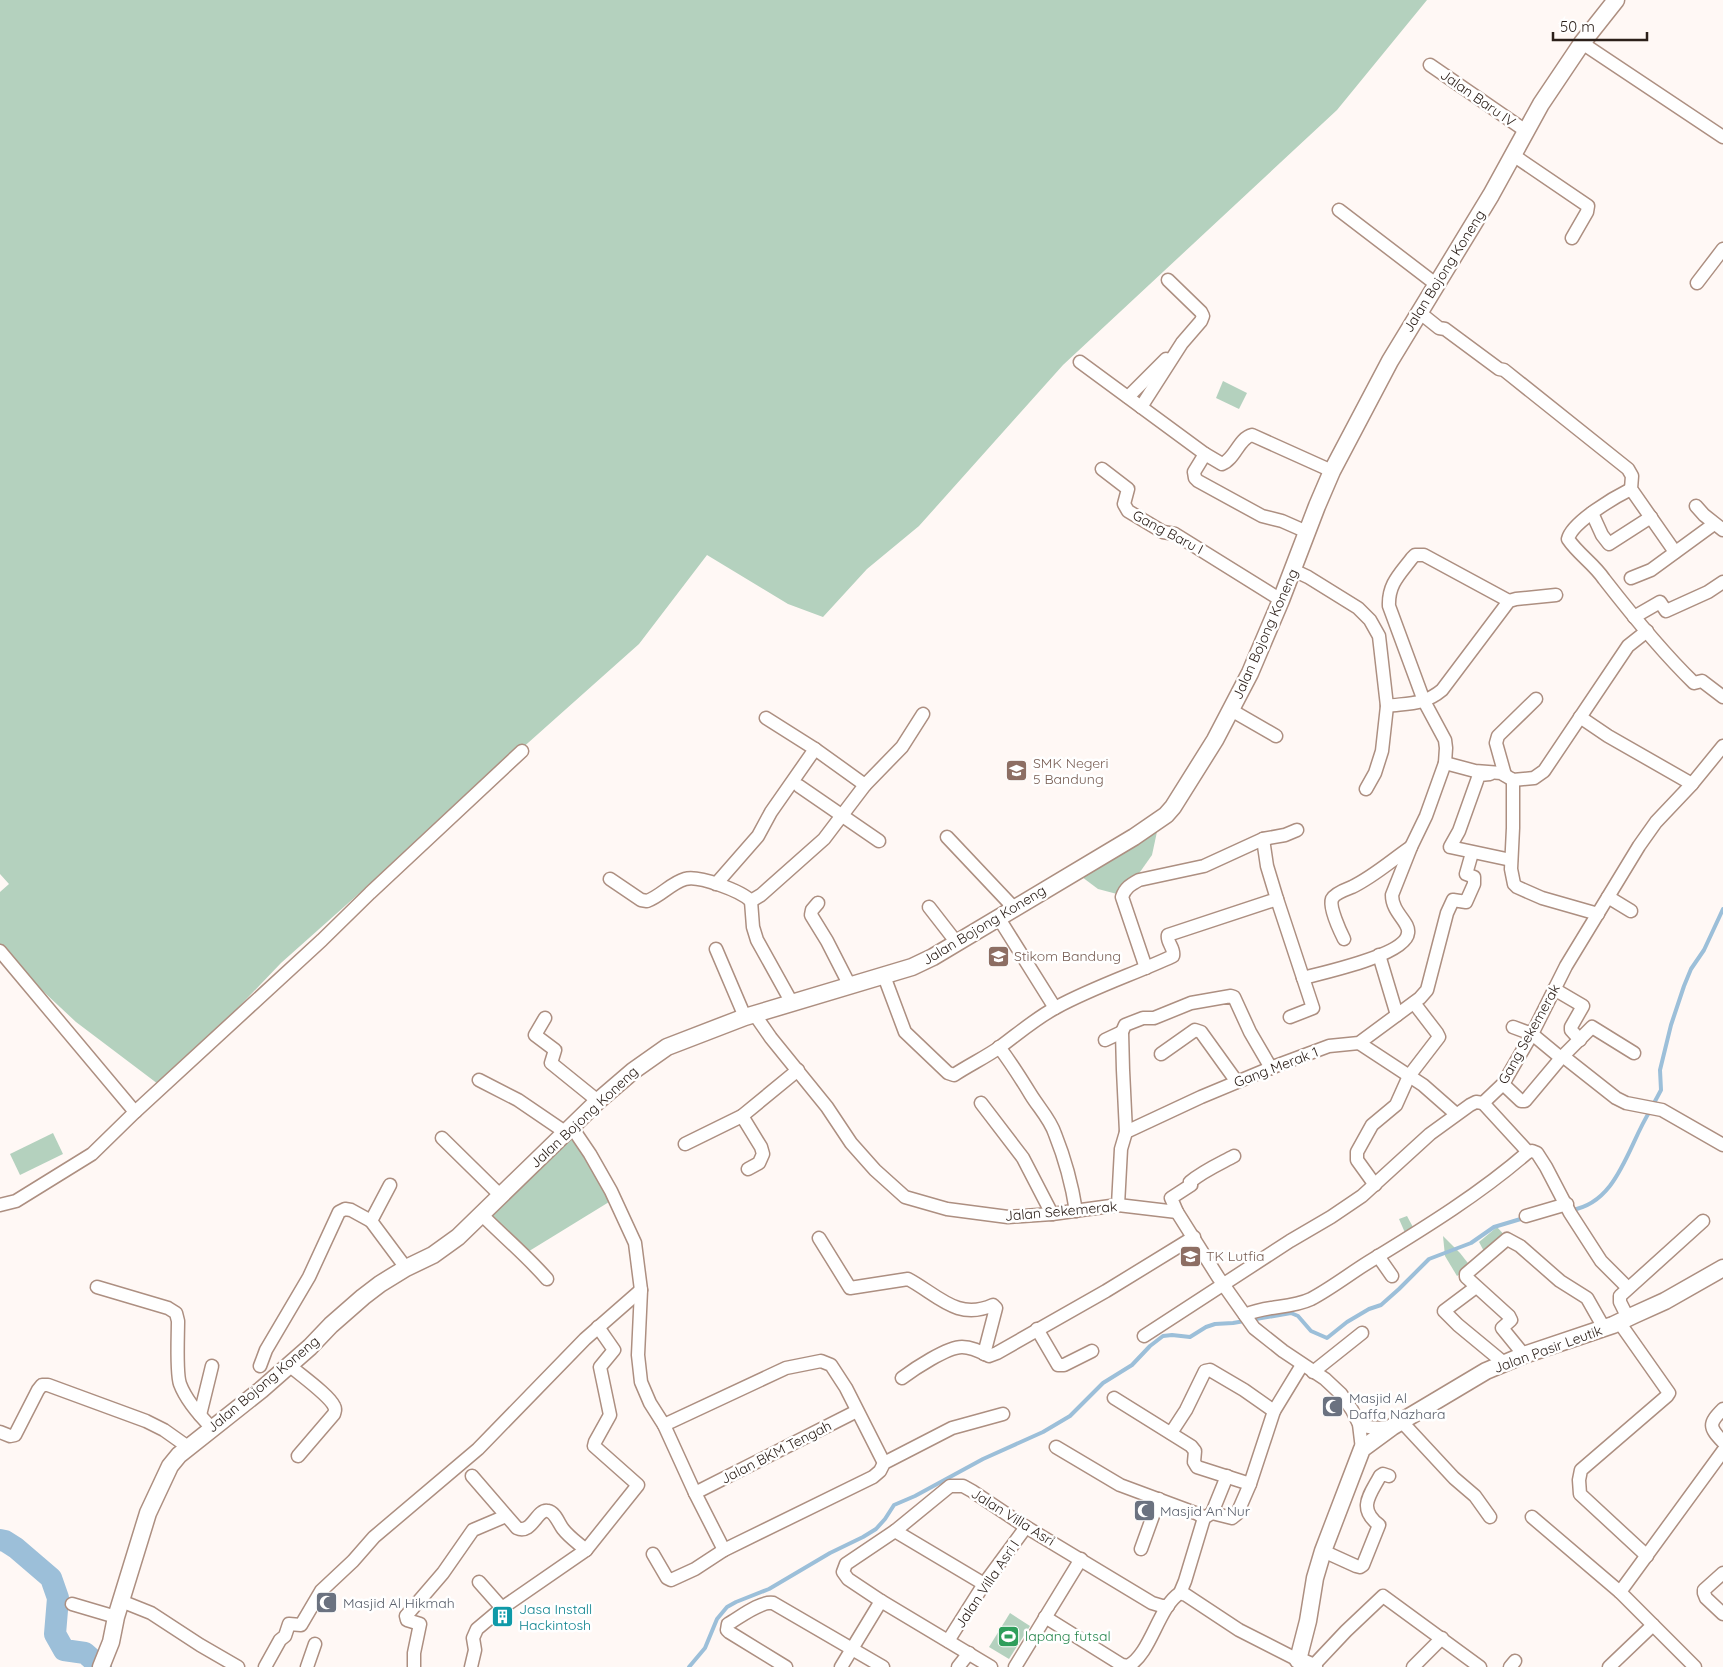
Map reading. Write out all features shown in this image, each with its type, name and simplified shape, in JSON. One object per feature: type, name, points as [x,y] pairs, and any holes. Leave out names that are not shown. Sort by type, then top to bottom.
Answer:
[{"type":"street","name":"Jalan Bojong Koneng","points":[[101,1667],[148,1513],[170,1466],[188,1448],[310,1347],[362,1297],[406,1268],[433,1255],[458,1237],[568,1129],[633,1071],[667,1047],[750,1016],[912,967],[1134,837],[1166,815],[1215,740],[1250,673],[1332,471],[1390,361],[1491,195],[1551,89],[1582,43],[1616,0]]},
{"type":"street","points":[[1582,43],[1723,137]]},
{"type":"street","name":"Jalan Baru IV","points":[[1430,65],[1526,131]]},
{"type":"street","points":[[1513,155],[1588,206],[1587,212],[1572,238]]},
{"type":"street","points":[[1339,210],[1437,285]]},
{"type":"street","points":[[1697,283],[1723,250]]},
{"type":"street","points":[[1128,397],[1182,343],[1203,316],[1168,280]]},
{"type":"street","points":[[1419,312],[1498,369],[1504,370],[1628,469],[1632,476],[1631,489],[1675,552]]},
{"type":"street","points":[[1141,407],[1182,343]]},
{"type":"street","points":[[1080,362],[1205,454],[1222,464],[1228,461],[1246,437],[1252,435],[1332,471]]},
{"type":"street","points":[[1205,454],[1194,472],[1194,478],[1262,516],[1279,528],[1306,536]]},
{"type":"street","name":"Gang Baru I","points":[[1102,470],[1128,489],[1124,504],[1128,511],[1163,532],[1175,534],[1281,600]]},
{"type":"street","points":[[1631,489],[1605,503],[1592,513],[1571,532],[1568,539],[1604,578],[1666,654],[1694,683],[1702,681],[1723,697]]},
{"type":"street","points":[[1631,578],[1651,570],[1705,532],[1719,527],[1696,506]]},
{"type":"street","points":[[1592,513],[1602,535],[1609,544],[1651,517]]},
{"type":"street","points":[[1303,978],[1357,965],[1400,944],[1408,933],[1408,927],[1395,911],[1392,903],[1392,894],[1426,816],[1445,763],[1446,748],[1445,740],[1424,701],[1389,606],[1390,590],[1394,582],[1412,558],[1419,554],[1432,558],[1509,602]]},
{"type":"street","points":[[1291,575],[1308,577],[1358,608],[1375,626],[1379,636],[1387,706],[1382,751],[1375,773],[1366,789]]},
{"type":"street","points":[[1291,575],[1336,595]]},
{"type":"street","points":[[1634,617],[1660,602],[1666,611],[1708,592],[1723,582]]},
{"type":"street","points":[[1387,706],[1424,701],[1432,698],[1442,690],[1509,602],[1516,599],[1556,595]]},
{"type":"street","points":[[1511,860],[1450,847],[1459,831],[1479,775],[1534,778],[1544,771],[1628,646],[1647,631]]},
{"type":"street","points":[[1536,699],[1498,736],[1496,743],[1507,776],[1513,828],[1512,879],[1517,887],[1542,898],[1598,914]]},
{"type":"street","points":[[1231,710],[1276,736]]},
{"type":"street","points":[[751,901],[761,895],[824,839],[865,785],[902,747],[923,714]]},
{"type":"street","points":[[1580,717],[1608,736],[1692,784]]},
{"type":"street","points":[[766,718],[815,749],[865,785]]},
{"type":"street","name":"Gang Sekemerak","points":[[1144,1336],[1290,1241],[1331,1218],[1375,1185],[1430,1134],[1456,1114],[1476,1102],[1483,1103],[1503,1084],[1532,1034],[1554,989],[1639,846],[1656,822],[1692,784],[1723,746]]},
{"type":"street","points":[[716,884],[758,836],[771,812],[815,749]]},
{"type":"street","points":[[0,1205],[16,1201],[92,1154],[134,1112],[322,940],[522,751]]},
{"type":"street","points":[[1445,763],[1475,771],[1507,776]]},
{"type":"street","points":[[799,786],[879,841]]},
{"type":"street","points":[[1146,968],[1141,948],[1122,898],[1124,891],[1130,884],[1138,880],[1204,866],[1263,839],[1285,835],[1297,830]]},
{"type":"street","points":[[947,837],[1014,908]]},
{"type":"street","points":[[1263,839],[1267,866],[1313,1008],[1290,1017]]},
{"type":"street","points":[[1344,939],[1332,905],[1334,896],[1356,885],[1411,847]]},
{"type":"street","points":[[1456,1114],[1409,1076],[1359,1043],[1417,1000],[1427,990],[1453,900],[1466,902],[1474,884],[1474,877],[1466,874],[1472,853]]},
{"type":"street","points":[[610,879],[647,902],[686,878],[699,879],[740,892],[751,901],[753,907],[753,927],[757,940],[792,1003]]},
{"type":"street","points":[[1608,897],[1631,911]]},
{"type":"street","points":[[884,976],[905,1032],[948,1072],[954,1074],[999,1047],[1055,1008],[1172,956],[1174,951],[1168,940],[1168,934],[1277,899]]},
{"type":"street","points":[[818,903],[812,910],[811,916],[827,941],[850,986]]},
{"type":"street","points":[[929,907],[957,942]]},
{"type":"street","points":[[998,917],[1055,1008]]},
{"type":"street","name":"Jalan Sekemerak","points":[[716,949],[750,1016],[798,1070],[827,1107],[851,1143],[875,1170],[905,1197],[946,1209],[1008,1217],[1052,1214],[1118,1205],[1177,1212]]},
{"type":"street","points":[[0,950],[134,1112]]},
{"type":"street","points":[[1379,955],[1397,1015]]},
{"type":"street","points":[[1554,989],[1583,1006],[1570,1027],[1580,1040]]},
{"type":"street","points":[[1118,1205],[1121,1149],[1126,1132],[1122,1032],[1124,1025],[1142,1018],[1154,1018],[1191,1002],[1232,996],[1271,1068]]},
{"type":"street","points":[[1375,1185],[1357,1160],[1357,1152],[1372,1125],[1396,1105],[1409,1076],[1439,1037],[1417,1000]]},
{"type":"street","points":[[545,1018],[535,1035],[554,1050],[551,1063],[598,1101]]},
{"type":"street","points":[[1513,1027],[1532,1034],[1616,1098],[1626,1103],[1654,1108],[1723,1145]]},
{"type":"street","points":[[1503,1084],[1522,1101],[1525,1101],[1592,1027],[1634,1053]]},
{"type":"street","points":[[1161,1054],[1195,1030],[1199,1030],[1237,1082]]},
{"type":"street","points":[[1104,1040],[1122,1032]]},
{"type":"street","name":"Gang Merak 1","points":[[1126,1132],[1271,1068],[1329,1046],[1359,1043]]},
{"type":"street","points":[[999,1047],[1016,1069],[1055,1133],[1071,1180],[1076,1211]]},
{"type":"street","points":[[685,1144],[742,1116],[798,1070]]},
{"type":"street","points":[[479,1080],[568,1129],[590,1154],[622,1213],[635,1243],[641,1290],[638,1354],[641,1382],[650,1403],[664,1424],[695,1493],[724,1550]]},
{"type":"street","points":[[981,1103],[1022,1158],[1052,1214]]},
{"type":"street","points":[[1483,1103],[1528,1152]]},
{"type":"street","points":[[742,1116],[761,1147],[763,1154],[759,1163],[748,1169]]},
{"type":"street","points":[[442,1138],[500,1195]]},
{"type":"street","points":[[1249,1320],[1254,1311],[1286,1307],[1306,1301],[1457,1206],[1497,1178],[1528,1152],[1532,1151],[1537,1153],[1601,1261],[1628,1288]]},
{"type":"street","points":[[1234,1156],[1202,1173],[1190,1182],[1191,1185],[1172,1196],[1171,1198],[1177,1212],[1223,1285],[1249,1320],[1308,1368],[1325,1379],[1341,1394],[1359,1424],[1362,1449],[1323,1551],[1315,1578],[1308,1621],[1298,1660]]},
{"type":"street","points":[[371,1221],[390,1185]]},
{"type":"street","points":[[1526,1216],[1568,1208]]},
{"type":"street","points":[[260,1366],[266,1350],[310,1277],[339,1212],[345,1209],[351,1210],[371,1221],[406,1268]]},
{"type":"street","points":[[481,1214],[529,1258],[547,1279]]},
{"type":"street","points":[[1617,1322],[1620,1296],[1703,1221]]},
{"type":"street","points":[[902,1378],[926,1362],[961,1347],[973,1349],[989,1356],[1106,1291],[1194,1237]]},
{"type":"street","points":[[820,1238],[850,1288],[908,1280],[936,1298],[967,1311],[993,1305],[996,1308],[984,1354]]},
{"type":"street","points":[[1524,1355],[1502,1328],[1511,1320],[1466,1277],[1466,1274],[1507,1239],[1510,1239],[1560,1280],[1588,1298],[1617,1322],[1669,1392],[1667,1396],[1581,1470],[1578,1480],[1580,1494],[1647,1556]]},
{"type":"street","points":[[1378,1256],[1392,1276]]},
{"type":"street","name":"Jalan Pasir Leutik","points":[[1362,1449],[1397,1424],[1468,1381],[1504,1363],[1617,1322],[1665,1301],[1723,1268]]},
{"type":"street","points":[[97,1287],[168,1308],[176,1313],[178,1322],[179,1382],[200,1415],[212,1428]]},
{"type":"street","points":[[1476,1287],[1444,1311],[1504,1363]]},
{"type":"street","points":[[265,1667],[280,1640],[285,1636],[289,1624],[301,1626],[321,1592],[353,1561],[374,1537],[478,1449],[585,1339],[641,1290]]},
{"type":"street","points":[[471,1667],[477,1628],[502,1608],[586,1550],[638,1485],[594,1446],[610,1415],[600,1367],[614,1352],[598,1327]]},
{"type":"street","points":[[1038,1329],[1058,1365],[1064,1365],[1092,1351]]},
{"type":"street","points":[[1056,1447],[1120,1485],[1198,1514],[1232,1518],[1237,1514],[1250,1484],[1274,1411],[1308,1368],[1362,1333]]},
{"type":"street","points":[[664,1424],[786,1368],[821,1361],[831,1365],[846,1388],[884,1463]]},
{"type":"street","points":[[288,1365],[322,1394],[333,1405],[335,1410],[334,1414],[298,1456]]},
{"type":"street","points":[[200,1415],[212,1366]]},
{"type":"street","points":[[1171,1433],[1186,1410],[1205,1371],[1210,1370],[1274,1411]]},
{"type":"street","points":[[0,1432],[10,1436],[15,1435],[38,1390],[42,1385],[48,1385],[146,1421],[164,1430],[188,1448]]},
{"type":"street","points":[[1114,1398],[1194,1448],[1194,1464],[1198,1467],[1250,1484]]},
{"type":"street","points":[[1723,1410],[1713,1420],[1712,1427],[1714,1433],[1723,1442]]},
{"type":"street","name":"Jalan BKM Tengah","points":[[695,1493],[857,1411]]},
{"type":"street","points":[[653,1554],[667,1578],[671,1580],[695,1569],[724,1550],[873,1477],[880,1471],[884,1463],[952,1428],[1003,1414]]},
{"type":"street","points":[[1359,1424],[1375,1428],[1397,1424],[1475,1496],[1490,1517]]},
{"type":"street","points":[[1620,1592],[1723,1451]]},
{"type":"street","points":[[1323,1551],[1356,1566],[1360,1567],[1363,1565],[1379,1524],[1366,1511],[1368,1500],[1380,1476],[1383,1474],[1388,1476]]},
{"type":"street","points":[[472,1476],[517,1528],[521,1530],[526,1529],[543,1511],[548,1510],[564,1531],[586,1550]]},
{"type":"street","points":[[1045,1617],[1122,1665],[1128,1666],[1137,1659],[1168,1606],[1180,1593],[1186,1581],[1208,1516],[1227,1476]]},
{"type":"street","name":"Jalan Villa Asri","points":[[881,1601],[848,1579],[843,1572],[846,1564],[895,1531],[950,1486],[963,1486],[1026,1527],[1152,1603],[1168,1606]]},
{"type":"street","points":[[1141,1549],[1160,1499]]},
{"type":"street","points":[[414,1667],[414,1652],[420,1624],[407,1620],[406,1616],[443,1573],[472,1530],[506,1516]]},
{"type":"street","points":[[1532,1517],[1620,1592],[1695,1667]]},
{"type":"street","name":"Jalan Villa Asri I","points":[[948,1641],[984,1584],[1026,1527]]},
{"type":"street","points":[[895,1531],[984,1584]]},
{"type":"street","points":[[1017,1666],[1080,1559]]},
{"type":"street","points":[[1723,1573],[1704,1590],[1704,1593],[1706,1598],[1723,1614]]},
{"type":"street","points":[[479,1582],[502,1608]]},
{"type":"street","points":[[1180,1593],[1239,1630],[1313,1667],[1383,1596],[1480,1667]]},
{"type":"street","points":[[121,1601],[151,1613],[238,1667]]},
{"type":"street","points":[[841,1667],[881,1601],[991,1667]]},
{"type":"street","points":[[786,1667],[729,1632],[727,1630],[728,1624],[761,1604],[773,1603],[883,1667]]},
{"type":"street","points":[[72,1604],[116,1617]]},
{"type":"street","points":[[1609,1667],[1653,1625]]},
{"type":"street","points":[[1413,1667],[1442,1638]]},
{"type":"street","points":[[307,1667],[315,1644]]},
{"type":"street","points":[[958,1667],[969,1653]]},
{"type":"green space","points":[[0,0],[1427,0],[1337,110],[1063,365],[919,526],[867,569],[823,617],[788,604],[707,555],[639,644],[281,963],[162,1087],[76,1022],[0,951],[0,892],[9,884],[0,874]]},
{"type":"green space","points":[[1223,381],[1247,393],[1239,409],[1216,398]]},
{"type":"green space","points":[[1158,827],[1152,855],[1140,872],[1117,894],[1098,889],[1078,874]]},
{"type":"green space","points":[[576,1123],[609,1202],[526,1253],[485,1216]]},
{"type":"green space","points":[[53,1133],[63,1154],[20,1175],[10,1154]]},
{"type":"green space","points":[[1407,1216],[1414,1229],[1406,1235],[1399,1219]]},
{"type":"green space","points":[[1497,1227],[1507,1238],[1486,1255],[1479,1242]]},
{"type":"green space","points":[[1443,1236],[1471,1267],[1457,1276],[1445,1256]]},
{"type":"green space","name":"lapang futsal","points":[[1010,1613],[1030,1626],[1009,1659],[989,1647]]},
{"type":"waterway","points":[[1653,1105],[1661,1090],[1660,1070],[1671,1025],[1684,986],[1691,969],[1704,950],[1723,909]]},
{"type":"waterway","points":[[1571,1210],[1587,1205],[1611,1185],[1650,1111]]},
{"type":"waterway","points":[[689,1667],[705,1648],[717,1619],[727,1607],[769,1589],[830,1553],[863,1537],[876,1529],[894,1505],[915,1496],[983,1459],[1043,1432],[1070,1416],[1103,1383],[1132,1365],[1150,1346],[1163,1336],[1190,1337],[1215,1324],[1233,1323],[1291,1313],[1298,1316],[1311,1331],[1327,1338],[1347,1322],[1369,1309],[1381,1305],[1429,1259],[1471,1243],[1494,1227],[1524,1218]]},
{"type":"waterway","points":[[0,1540],[16,1548],[51,1578],[58,1598],[55,1634],[64,1650],[85,1653],[101,1667]]},
{"type":"place","name":"SMK Negeri 5 Bandung","points":[[1017,771]]},
{"type":"place","name":"Stikom Bandung","points":[[998,956]]},
{"type":"place","name":"TK Lutfia","points":[[1190,1256]]},
{"type":"place","name":"Masjid Al Daffa Nazhara","points":[[1333,1406]]},
{"type":"place","name":"Masjid An Nur","points":[[1144,1511]]},
{"type":"place","name":"Masjid Al Hikmah","points":[[327,1603]]},
{"type":"place","name":"Jasa Install Hackintosh","points":[[503,1617]]},
{"type":"place","name":"lapang futsal","points":[[1009,1636]]}]
